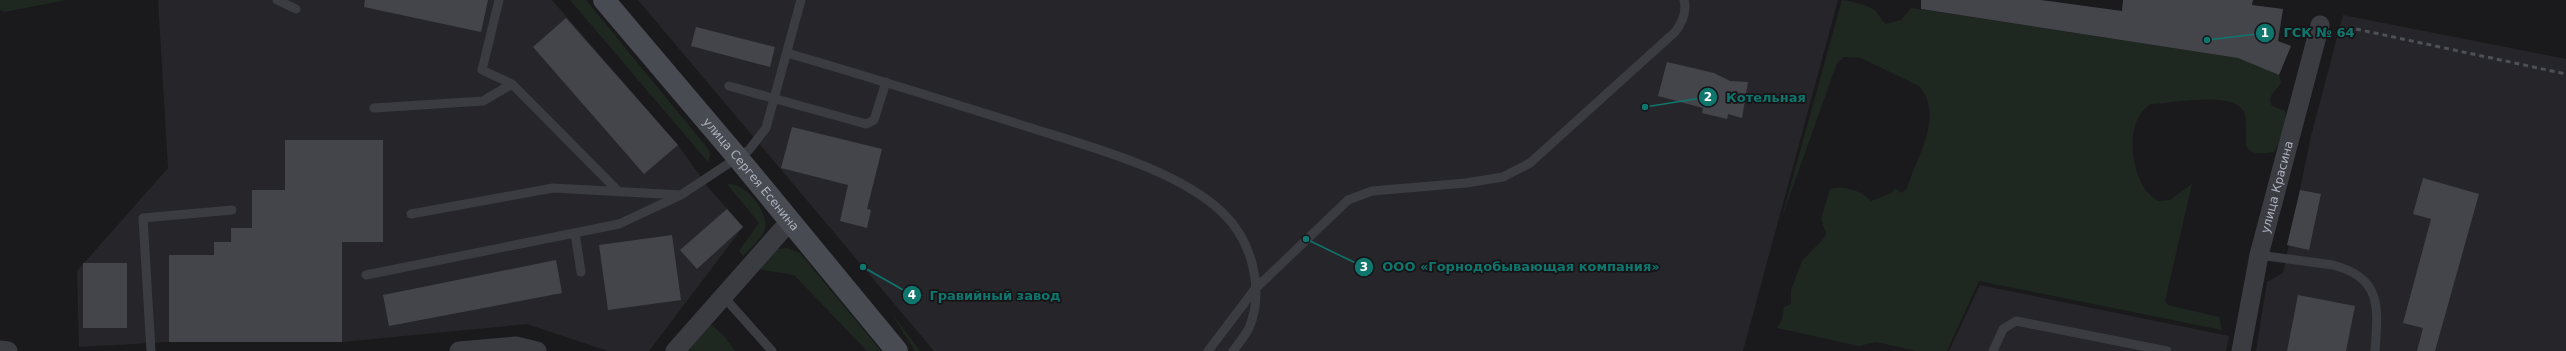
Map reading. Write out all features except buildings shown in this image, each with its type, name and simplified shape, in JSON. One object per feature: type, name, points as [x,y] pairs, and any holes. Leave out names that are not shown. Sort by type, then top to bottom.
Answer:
[{"type":"street","name":"улица Сергея Есенина","points":[[604,0],[738,158],[896,351]]},
{"type":"street","name":"улица Красина","points":[[2241,351],[2259,255],[2320,25]]},
{"type":"street","points":[[675,351],[790,222]]},
{"type":"street","points":[[459,351],[516,346],[537,351]]},
{"type":"street","points":[[0,350],[8,351]]},
{"type":"lane","points":[[277,0],[296,9]]},
{"type":"lane","points":[[499,0],[482,70],[512,84],[619,192]]},
{"type":"lane","points":[[366,275],[619,224],[681,195],[738,158],[761,137],[770,120],[801,0]]},
{"type":"lane","points":[[1208,351],[1255,289],[1343,204],[1360,194],[1372,191],[1484,181],[1502,177],[1530,164],[1675,32],[1681,24],[1684,13],[1684,0]]},
{"type":"lane","points":[[787,53],[886,82],[1110,154],[1161,175],[1197,194],[1223,214],[1247,246],[1254,270],[1255,289],[1252,320],[1248,330],[1233,351]]},
{"type":"lane","points":[[730,86],[866,124],[874,120],[886,82]]},
{"type":"lane","points":[[374,108],[483,101],[512,84]]},
{"type":"lane","points":[[411,214],[553,188],[681,195]]},
{"type":"lane","points":[[152,351],[143,218],[232,210]]},
{"type":"lane","points":[[575,233],[581,272]]},
{"type":"lane","points":[[2259,255],[2333,265],[2344,268],[2363,279],[2372,288],[2378,311],[2375,351]]},
{"type":"lane","points":[[723,296],[772,351]]},
{"type":"lane","points":[[1993,351],[2003,329],[2016,321],[2167,351]]},
{"type":"shaded area","points":[[0,0],[66,0],[5,12],[0,10]]},
{"type":"shaded area","points":[[158,0],[552,0],[678,145],[708,187],[743,227],[649,351],[608,351],[527,324],[342,342],[169,342],[79,347],[77,271],[168,168]]},
{"type":"shaded area","points":[[570,0],[586,0],[709,150],[710,155],[708,162]]},
{"type":"shaded area","points":[[638,0],[1838,0],[1743,351],[934,351]]},
{"type":"shaded area","points":[[1842,0],[1872,8],[1886,24],[1901,20],[1911,8],[2238,58],[2279,75],[2281,83],[2272,94],[2270,102],[2272,106],[2285,111],[2286,122],[2274,152],[2259,153],[2251,151],[2247,146],[2245,115],[2241,108],[2234,103],[2224,100],[2211,99],[2151,104],[2143,111],[2137,121],[2134,132],[2133,156],[2136,169],[2140,180],[2149,194],[2158,201],[2170,200],[2192,184],[2165,301],[2168,305],[2219,317],[2222,330],[1979,281],[1947,351],[1917,351],[1876,342],[1859,346],[1777,328],[1782,320],[1784,307],[1791,304],[1791,290],[1802,261],[1825,237],[1826,233],[1821,219],[1830,189],[1852,189],[1867,197],[1871,201],[1892,193],[1895,188],[1901,193],[1907,188],[1922,150],[1929,123],[1930,110],[1926,98],[1919,86],[1861,58],[1844,57],[1837,63],[1781,220]]},
{"type":"shaded area","points":[[2343,15],[2566,59],[2566,351],[2256,351],[2267,282],[2283,273],[2311,136]]},
{"type":"shaded area","points":[[727,184],[741,188],[754,199],[763,214],[765,222],[765,229],[763,233],[756,243],[743,256],[739,251],[759,223]]},
{"type":"shaded area","points":[[787,248],[800,253],[881,351],[867,351],[794,275],[758,269],[776,249]]},
{"type":"shaded area","points":[[1980,285],[2229,336],[2226,351],[1949,351]]},
{"type":"shaded area","points":[[892,314],[920,351],[915,351]]},
{"type":"shaded area","points":[[712,325],[724,336],[735,351],[687,351],[710,326]]},
{"type":"railway","points":[[2356,29],[2566,74]]},
{"type":"place","name":"ГСК № 64","points":[[2207,40]]},
{"type":"place","name":"Котельная","points":[[1645,107]]},
{"type":"place","name":"ООО «Горнодобывающая компания»","points":[[1306,239]]},
{"type":"place","name":"Гравийный завод","points":[[863,267]]}]
